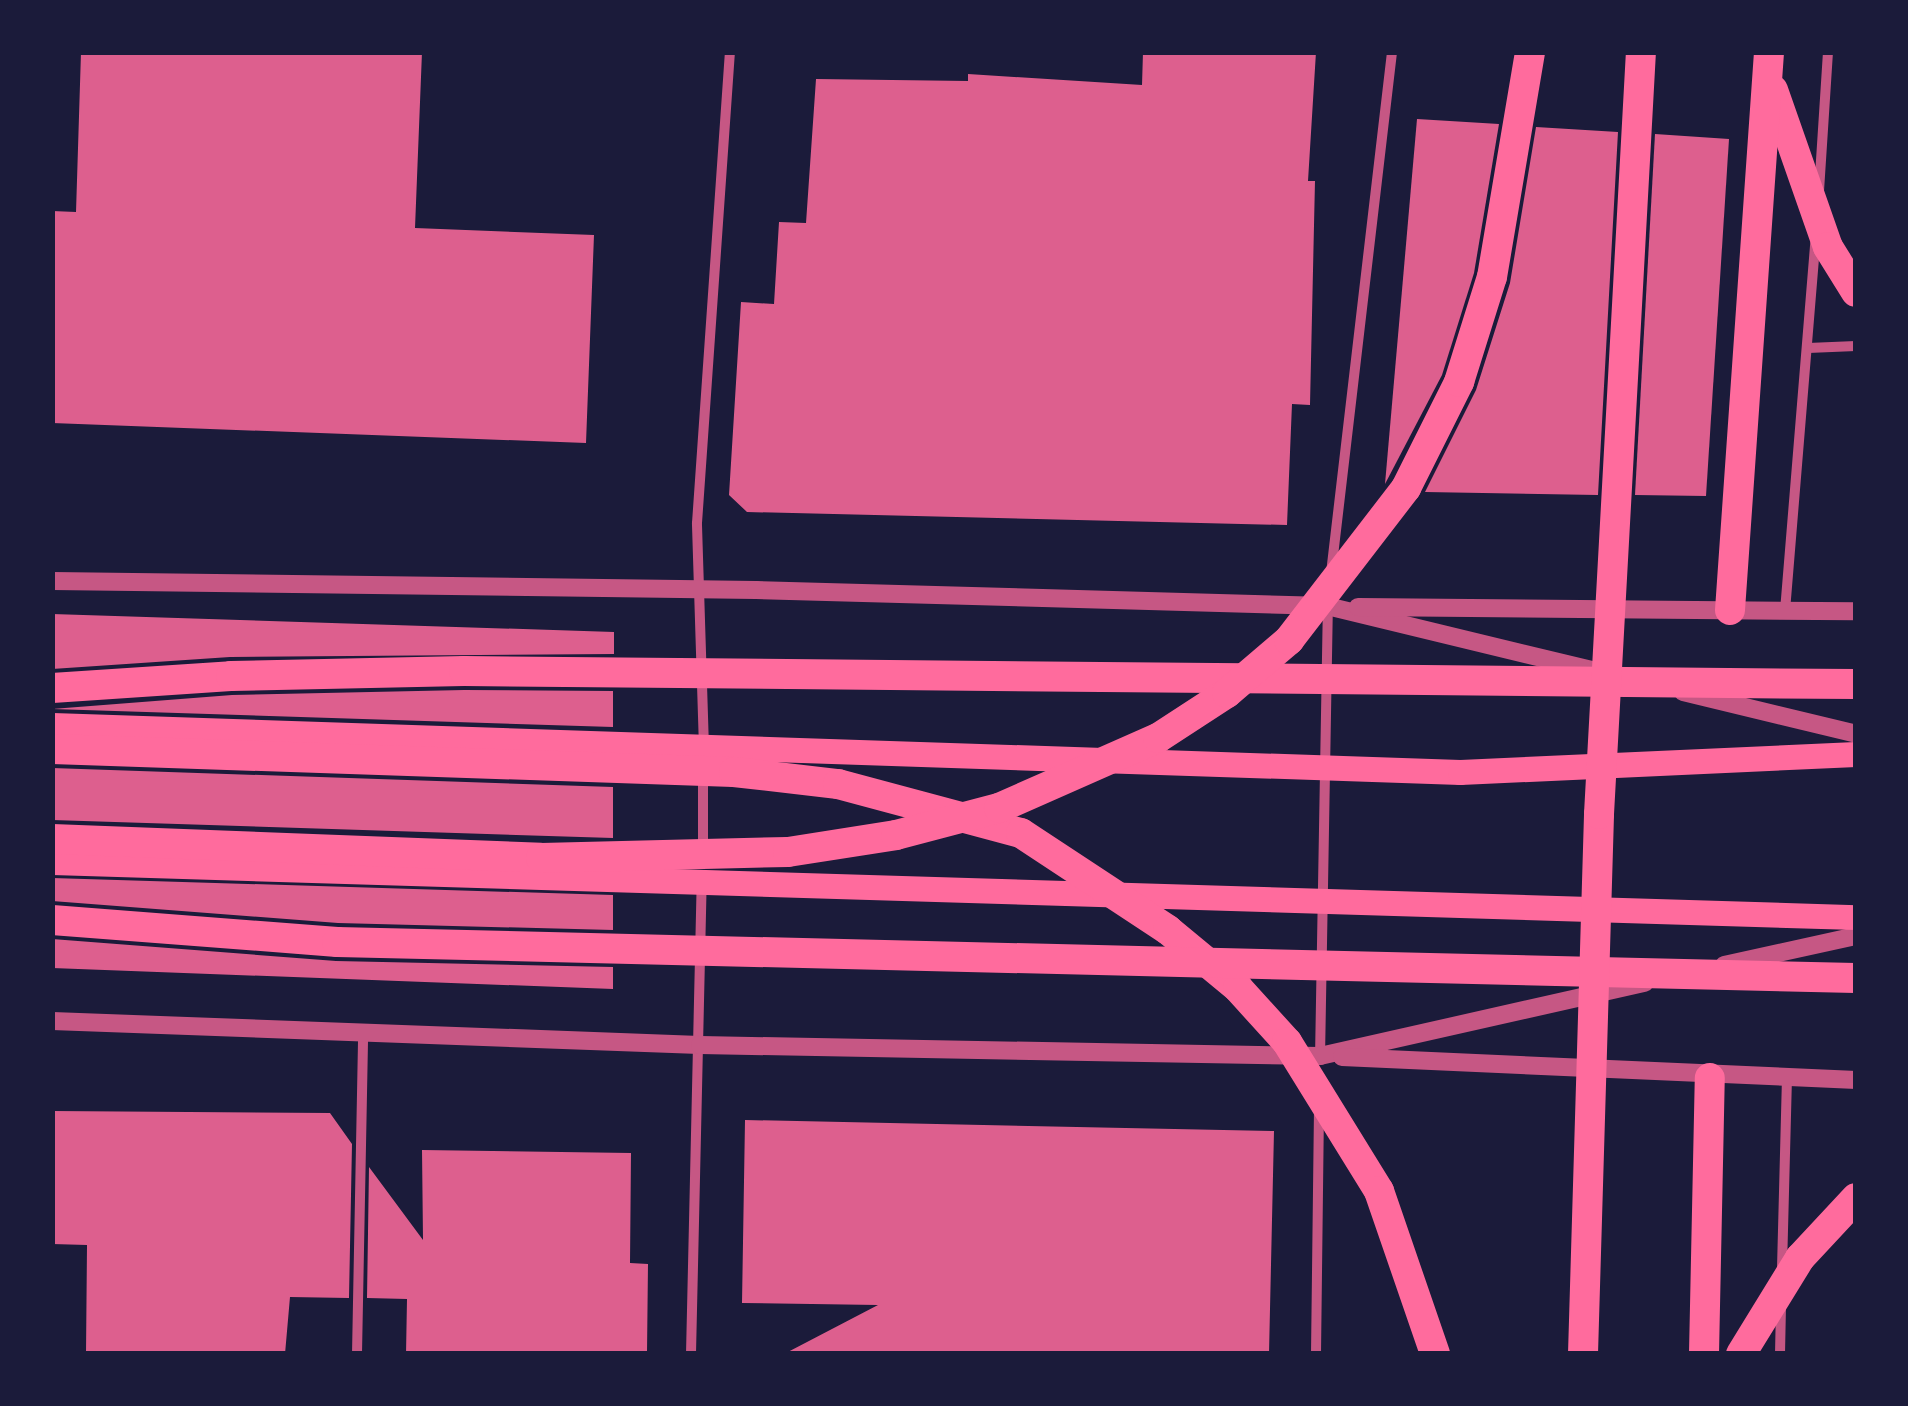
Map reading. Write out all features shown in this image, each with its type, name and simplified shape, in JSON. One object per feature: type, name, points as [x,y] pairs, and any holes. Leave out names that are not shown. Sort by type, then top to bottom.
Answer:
[{"type":"highway","points":[[52,839],[540,858],[788,852],[999,808],[1158,738],[1227,693],[1289,640],[1406,488],[1459,382],[1492,277],[1530,52]]},
{"type":"highway","points":[[1583,1354],[1599,814],[1641,52]]},
{"type":"highway","points":[[1768,52],[1797,167],[1828,247],[1856,292]]},
{"type":"highway","points":[[1730,610],[1768,52]]},
{"type":"highway","points":[[52,688],[446,671],[1856,684]]},
{"type":"highway","points":[[52,749],[734,772],[856,788],[1021,833],[1168,930],[1238,988],[1287,1042],[1378,1191],[1435,1354]]},
{"type":"highway","points":[[52,920],[337,942],[1856,978]]},
{"type":"highway","points":[[1704,1354],[1710,1078]]},
{"type":"highway","points":[[1741,1354],[1800,1258],[1856,1198]]},
{"type":"main road","points":[[52,726],[1460,772],[1856,754]]},
{"type":"main road","points":[[52,862],[1456,901],[1856,917]]},
{"type":"street","points":[[690,1354],[700,1045],[701,590],[697,523],[730,52]]},
{"type":"street","points":[[1316,1354],[1328,606],[1392,52]]},
{"type":"street","points":[[1786,611],[1828,52]]},
{"type":"street","points":[[1808,348],[1856,346]]},
{"type":"street","points":[[52,581],[701,590],[1328,606],[1856,611]]},
{"type":"street","points":[[1328,606],[1856,734]]},
{"type":"street","points":[[1320,1056],[1856,936]]},
{"type":"street","points":[[52,1021],[700,1045],[1320,1056],[1710,1078],[1856,1080]]},
{"type":"street","points":[[357,1354],[363,1030]]},
{"type":"street","points":[[1780,1354],[1787,1079]]},
{"type":"building","points":[[81,52],[422,52],[415,228],[594,235],[586,443],[52,423],[52,211],[76,212]]},
{"type":"building","points":[[1143,52],[1316,52],[1308,181],[1315,181],[1310,405],[1292,404],[1287,525],[747,512],[729,495],[741,302],[774,304],[779,222],[806,223],[816,79],[968,81],[968,74],[1142,85]]},
{"type":"building","points":[[1417,119],[1499,124],[1474,273],[1442,375],[1385,484]]},
{"type":"building","points":[[1536,127],[1618,132],[1598,495],[1425,492],[1476,390],[1510,283]]},
{"type":"building","points":[[1655,134],[1729,139],[1706,496],[1635,495]]},
{"type":"building","points":[[52,614],[614,632],[614,654],[230,657],[52,669]]},
{"type":"building","points":[[613,691],[613,727],[52,709],[232,695]]},
{"type":"building","points":[[52,768],[613,787],[613,838],[52,820]]},
{"type":"building","points":[[52,878],[613,895],[613,930],[338,923],[52,901]]},
{"type":"building","points":[[52,939],[336,961],[613,967],[613,989],[52,968]]},
{"type":"building","points":[[52,1111],[330,1113],[352,1144],[349,1298],[290,1297],[285,1354],[86,1354],[87,1245],[52,1244]]},
{"type":"building","points":[[745,1120],[1274,1131],[1269,1354],[784,1354],[878,1305],[742,1303]]},
{"type":"building","points":[[422,1150],[631,1153],[630,1263],[648,1264],[647,1354],[406,1354],[407,1299],[367,1298],[369,1167],[423,1240]]}]
